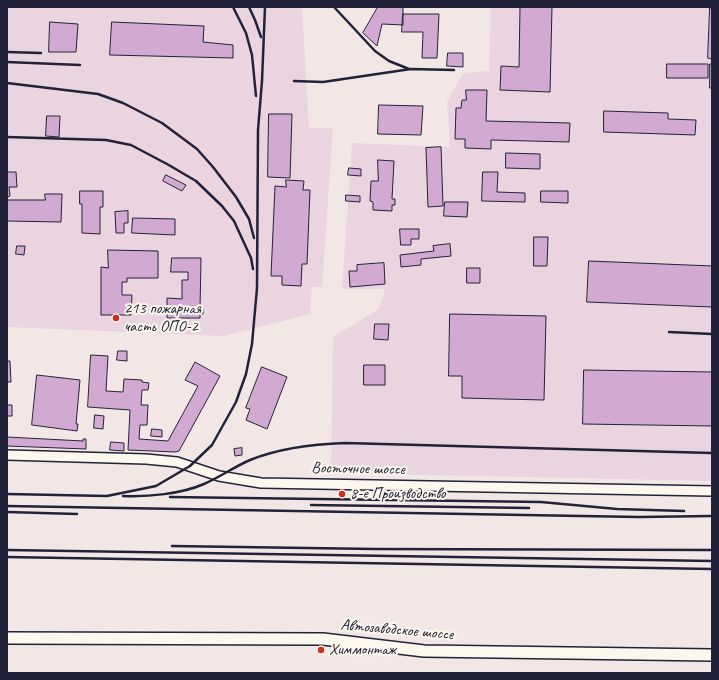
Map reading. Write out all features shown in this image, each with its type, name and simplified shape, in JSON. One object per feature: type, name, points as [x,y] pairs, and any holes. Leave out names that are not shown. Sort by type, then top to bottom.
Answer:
[{"type":"main road","name":"Автозаводское шоссе","points":[[7,638],[323,639],[424,651],[712,655]]},
{"type":"street","name":"Восточное шоссе","points":[[7,455],[146,459],[177,462],[219,476],[261,482],[712,490]]},
{"type":"shaded area","points":[[7,7],[302,7],[309,128],[333,128],[322,287],[312,287],[310,314],[224,336],[7,327]]},
{"type":"shaded area","points":[[491,7],[712,7],[712,481],[331,473],[333,337],[379,309],[385,289],[342,289],[352,143],[450,147],[447,102],[463,73],[489,71]]},
{"type":"building","points":[[378,7],[403,7],[403,25],[382,24],[377,46],[363,33]]},
{"type":"building","points":[[506,7],[552,7],[550,92],[500,90],[501,66],[519,67],[520,8]]},
{"type":"building","points":[[710,8],[712,8],[712,59],[708,58]]},
{"type":"building","points":[[403,14],[439,14],[437,58],[422,58],[423,32],[402,32]]},
{"type":"building","points":[[50,22],[78,24],[76,52],[49,52]]},
{"type":"building","points":[[112,22],[204,26],[203,42],[233,45],[233,58],[110,55]]},
{"type":"building","points":[[448,53],[463,53],[463,67],[447,66]]},
{"type":"building","points":[[667,64],[708,64],[708,78],[667,78]]},
{"type":"building","points":[[710,64],[712,64],[712,88],[710,88]]},
{"type":"building","points":[[466,90],[487,90],[486,121],[570,123],[569,142],[491,140],[491,149],[465,148],[465,139],[455,139],[456,108],[461,108],[462,100],[466,100]]},
{"type":"building","points":[[379,105],[423,106],[421,135],[378,134]]},
{"type":"building","points":[[604,111],[668,113],[668,119],[696,120],[695,135],[604,132]]},
{"type":"building","points":[[269,114],[292,114],[290,178],[268,177]]},
{"type":"building","points":[[47,116],[60,116],[59,137],[46,136]]},
{"type":"building","points":[[441,147],[443,206],[428,207],[426,148]]},
{"type":"building","points":[[506,153],[540,154],[540,169],[506,168]]},
{"type":"building","points":[[378,160],[394,161],[392,199],[395,199],[395,205],[392,205],[392,211],[373,210],[373,202],[370,201],[371,181],[378,181]]},
{"type":"building","points":[[349,168],[361,169],[361,176],[348,175]]},
{"type":"building","points":[[7,172],[16,172],[17,187],[9,187],[10,196],[7,197]]},
{"type":"building","points":[[483,172],[498,172],[497,192],[525,193],[525,202],[482,201]]},
{"type":"building","points":[[166,175],[186,185],[182,191],[163,181]]},
{"type":"building","points":[[286,180],[304,181],[303,190],[310,190],[307,264],[302,264],[301,286],[282,285],[282,276],[271,276],[275,186],[286,187]]},
{"type":"building","points":[[80,191],[103,191],[103,207],[100,207],[100,234],[82,233],[82,204],[80,204]]},
{"type":"building","points":[[541,191],[568,191],[568,203],[541,202]]},
{"type":"building","points":[[45,194],[62,194],[61,222],[7,221],[7,200],[45,200]]},
{"type":"building","points":[[346,195],[360,196],[360,202],[346,201]]},
{"type":"building","points":[[445,202],[468,202],[467,217],[444,216]]},
{"type":"building","points":[[128,211],[128,223],[124,223],[124,233],[116,233],[115,212]]},
{"type":"building","points":[[133,218],[175,219],[175,235],[132,233]]},
{"type":"building","points":[[400,229],[419,229],[419,239],[411,239],[411,245],[401,245]]},
{"type":"building","points":[[534,237],[548,237],[547,266],[534,266]]},
{"type":"building","points":[[450,244],[451,256],[421,259],[421,265],[401,267],[400,255],[434,251],[433,246]]},
{"type":"building","points":[[17,246],[25,246],[24,255],[16,254]]},
{"type":"building","points":[[108,250],[158,251],[158,278],[127,278],[127,282],[122,282],[122,295],[132,295],[131,315],[101,315],[101,267],[108,268]]},
{"type":"building","points":[[172,258],[201,258],[200,309],[203,309],[203,314],[200,314],[200,318],[167,318],[167,298],[182,299],[182,280],[188,280],[188,272],[171,272]]},
{"type":"building","points":[[589,261],[712,266],[712,307],[587,302]]},
{"type":"building","points":[[384,263],[385,284],[350,287],[349,271],[357,271],[357,265]]},
{"type":"building","points":[[467,268],[480,268],[480,283],[467,283]]},
{"type":"building","points":[[450,314],[546,316],[544,400],[462,398],[462,376],[449,376]]},
{"type":"building","points":[[375,324],[389,324],[388,340],[374,339]]},
{"type":"building","points":[[118,351],[127,351],[127,361],[117,360]]},
{"type":"building","points":[[91,355],[108,356],[106,391],[123,392],[124,379],[142,380],[142,382],[149,383],[148,390],[142,390],[141,405],[148,405],[147,425],[140,425],[139,439],[168,441],[198,386],[185,380],[195,362],[220,376],[179,451],[128,450],[130,410],[88,407]]},
{"type":"building","points":[[7,361],[10,361],[11,382],[7,382]]},
{"type":"building","points":[[364,365],[385,365],[385,385],[364,385]]},
{"type":"building","points":[[262,367],[287,377],[267,429],[246,420],[250,409],[246,408]]},
{"type":"building","points":[[584,370],[712,372],[712,426],[583,424]]},
{"type":"building","points":[[37,375],[80,380],[76,424],[78,424],[77,431],[32,425]]},
{"type":"building","points":[[7,405],[12,405],[12,416],[7,416]]},
{"type":"building","points":[[95,415],[104,416],[103,429],[94,428]]},
{"type":"building","points":[[152,429],[162,430],[162,437],[151,436]]},
{"type":"building","points":[[7,437],[83,441],[83,439],[86,439],[86,449],[7,446]]},
{"type":"building","points":[[111,442],[124,443],[124,451],[110,450]]},
{"type":"building","points":[[242,448],[242,455],[235,456],[234,449]]},
{"type":"railway","points":[[233,7],[246,33],[252,55],[256,96]]},
{"type":"railway","points":[[249,7],[261,37]]},
{"type":"railway","points":[[7,494],[107,496],[156,486],[190,466],[212,445],[236,402],[246,374],[252,344],[257,288],[258,130],[262,81],[265,7]]},
{"type":"railway","points":[[334,7],[375,51],[389,61],[409,69]]},
{"type":"railway","points":[[7,52],[41,53]]},
{"type":"railway","points":[[7,62],[80,65]]},
{"type":"railway","points":[[294,81],[323,82],[411,69],[454,70]]},
{"type":"railway","points":[[7,83],[98,94],[123,103],[162,123],[197,149],[213,167],[236,197],[249,219],[254,238]]},
{"type":"railway","points":[[7,137],[106,140],[131,145],[167,164],[196,181],[222,206],[234,221],[251,258],[253,269]]},
{"type":"railway","points":[[669,332],[712,334]]},
{"type":"railway","points":[[123,496],[154,495],[185,490],[204,484],[250,460],[261,456],[296,447],[320,444],[345,443],[712,453]]},
{"type":"railway","points":[[170,497],[541,502],[617,509],[684,511]]},
{"type":"railway","points":[[311,505],[529,508]]},
{"type":"railway","points":[[7,506],[639,517],[712,516]]},
{"type":"railway","points":[[7,512],[77,514]]},
{"type":"railway","points":[[172,546],[374,549],[712,550]]},
{"type":"railway","points":[[7,550],[712,561]]},
{"type":"railway","points":[[7,557],[712,569]]},
{"type":"place","name":"213 пожарная часть ОПО-2","points":[[116,318]]},
{"type":"place","name":"8-е Производство","points":[[342,494]]},
{"type":"place","name":"Химмонтаж","points":[[321,650]]}]
